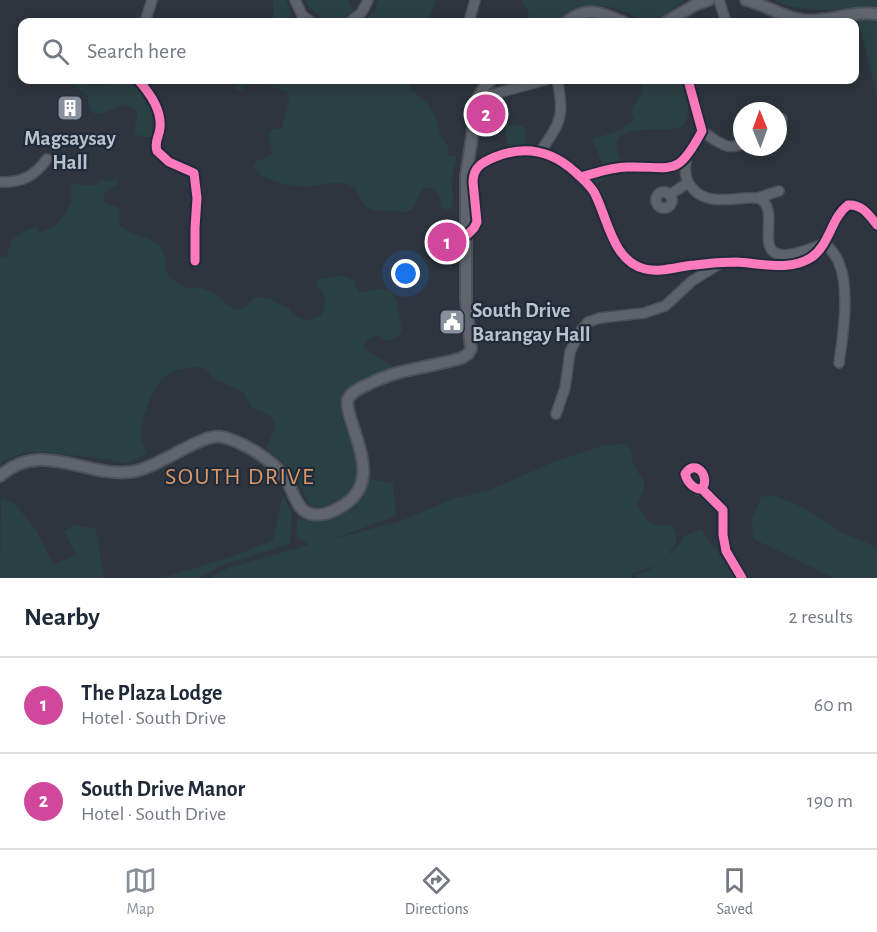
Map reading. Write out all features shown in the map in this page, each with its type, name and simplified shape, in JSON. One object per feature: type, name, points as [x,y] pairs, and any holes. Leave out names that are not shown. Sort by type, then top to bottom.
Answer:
[{"type":"main road","points":[[672,18],[695,4],[709,0]]},
{"type":"main road","points":[[746,0],[796,18]]},
{"type":"main road","points":[[573,18],[579,14],[591,12],[613,18]]},
{"type":"main road","points":[[831,18],[864,13],[877,14]]},
{"type":"main road","points":[[0,476],[16,464],[41,459],[103,471],[128,473],[141,471],[199,441],[218,436],[251,448],[272,464],[285,477],[303,511],[313,515],[328,513],[352,500],[361,485],[364,462],[349,413],[348,399],[361,387],[383,377],[402,370],[462,358],[471,349],[466,299],[466,176],[478,98],[487,84]]},
{"type":"street","points":[[146,18],[152,0]]},
{"type":"street","points":[[295,0],[306,18]]},
{"type":"street","points":[[355,18],[362,12],[368,0]]},
{"type":"street","points":[[470,18],[475,0]]},
{"type":"street","points":[[720,0],[725,18]]},
{"type":"street","points":[[141,84],[157,110],[160,126],[156,140],[157,151],[169,162],[194,173],[197,198],[195,261]]},
{"type":"street","points":[[478,98],[531,84]]},
{"type":"street","points":[[540,152],[557,127],[561,116],[558,84]]},
{"type":"street","points":[[689,84],[702,131],[729,147],[733,147]]},
{"type":"street","points":[[581,177],[624,167],[675,166],[687,156],[702,131]]},
{"type":"street","points":[[467,235],[477,222],[473,182],[475,169],[487,160],[522,150],[540,152],[564,162],[581,177],[594,192],[617,248],[643,269],[659,270],[723,262],[794,265],[810,258],[825,243],[841,212],[848,206],[861,207],[877,225]]},
{"type":"street","points":[[687,156],[687,180]]},
{"type":"street","points":[[0,182],[18,182],[29,177],[47,159]]},
{"type":"street","points":[[675,166],[696,193],[703,198],[758,198],[779,191]]},
{"type":"street","points":[[669,195],[687,180]]},
{"type":"street","points":[[758,198],[767,208],[769,243],[777,254],[795,255],[825,243]]},
{"type":"street","points":[[825,243],[834,253],[843,273],[844,310],[839,363]]},
{"type":"street","points":[[556,414],[565,388],[570,352],[579,333],[588,322],[600,318],[644,313],[664,306],[692,280],[723,262]]},
{"type":"street","points":[[687,479],[685,474],[694,468],[699,469],[703,474],[705,485],[698,488],[723,510],[723,535],[726,551],[742,578]]},
{"type":"green space","points":[[273,0],[286,0],[290,9],[290,18],[274,18]]},
{"type":"green space","points":[[305,0],[347,0],[356,14],[352,18],[323,18]]},
{"type":"green space","points":[[378,0],[436,0],[429,18],[368,18],[375,10]]},
{"type":"green space","points":[[520,0],[685,0],[659,18],[640,18],[617,9],[598,5],[584,6],[566,18],[528,18],[529,13]]},
{"type":"green space","points":[[773,0],[877,0],[877,96],[855,8],[804,9]]},
{"type":"green space","points":[[74,84],[132,84],[144,94],[151,109],[152,137],[134,134],[138,113],[127,104],[95,114],[90,110],[87,95],[74,86]]},
{"type":"green space","points":[[237,84],[248,84],[241,91],[234,89]]},
{"type":"green space","points":[[266,84],[411,84],[410,89],[427,102],[436,118],[440,136],[448,146],[449,156],[456,156],[452,173],[451,209],[445,210],[441,207],[438,194],[427,187],[422,189],[412,209],[405,212],[373,210],[365,206],[354,187],[341,182],[306,187],[280,183],[262,176],[253,166],[257,161],[272,154],[269,133],[272,129],[282,129],[289,101],[287,92]]},
{"type":"green space","points":[[641,84],[683,84],[688,101],[685,123],[678,128],[637,130],[620,137],[617,144],[619,157],[631,166],[624,172],[591,185],[590,180],[602,170],[601,159],[592,139],[621,130],[634,120],[631,109],[642,93]]},
{"type":"green space","points":[[515,124],[524,127],[526,141],[522,145],[511,146],[508,144],[505,130],[507,125]]},
{"type":"green space","points":[[118,178],[117,185],[108,190],[103,198],[106,204],[117,207],[120,226],[157,244],[164,253],[167,273],[174,281],[187,287],[208,291],[233,308],[243,308],[253,298],[260,297],[272,300],[288,308],[297,317],[310,321],[322,314],[326,299],[316,283],[320,279],[342,276],[354,281],[359,292],[381,289],[392,292],[397,303],[402,331],[396,338],[388,341],[378,335],[366,340],[363,346],[395,367],[352,386],[341,401],[341,413],[353,444],[357,466],[355,482],[342,499],[327,506],[311,506],[295,477],[266,448],[276,426],[272,418],[252,408],[243,392],[215,379],[207,370],[198,366],[173,372],[166,376],[157,387],[146,409],[141,431],[147,454],[126,463],[46,452],[26,452],[4,460],[0,464],[0,258],[6,258],[12,239],[35,227],[40,232],[45,231],[59,222],[69,207],[71,187],[75,183],[89,186],[96,185],[102,179],[107,182]]},
{"type":"green space","points":[[604,445],[629,446],[633,464],[644,482],[637,506],[651,524],[672,526],[675,531],[677,538],[668,555],[674,551],[685,536],[701,529],[737,578],[636,578],[635,575],[648,571],[665,558],[649,568],[631,574],[632,578],[210,578],[228,568],[309,545],[296,536],[298,518],[315,522],[338,517],[363,498],[370,479],[393,484],[396,516],[329,540],[398,522],[453,499],[489,490],[556,461]]},
{"type":"green space","points":[[283,494],[292,514],[290,544],[225,564],[198,578],[162,578],[231,557],[273,540]]},
{"type":"green space","points":[[773,495],[800,506],[845,534],[877,547],[877,578],[834,578],[754,539],[751,521],[761,497]]},
{"type":"green space","points":[[1,498],[14,503],[36,530],[53,565],[77,554],[64,532],[73,525],[96,529],[104,578],[0,578]]},
{"type":"cycle path","points":[[141,84],[150,95],[159,114],[157,151],[169,162],[194,173],[197,198],[195,261]]},
{"type":"cycle path","points":[[581,177],[615,168],[665,168],[680,163],[694,146],[702,131],[689,84]]},
{"type":"cycle path","points":[[467,235],[477,222],[473,182],[475,172],[483,163],[517,151],[538,152],[557,159],[585,181],[599,202],[618,248],[625,257],[645,269],[664,270],[721,262],[765,265],[803,262],[818,252],[842,210],[848,205],[861,208],[877,225]]},
{"type":"cycle path","points":[[702,489],[705,479],[701,471],[697,468],[689,470],[685,474],[689,483],[702,489],[723,510],[723,535],[726,551],[742,578]]},
{"type":"place","name":"Magsaysay Hall","points":[[70,108]]},
{"type":"place","name":"South Drive Manor","points":[[486,114]]},
{"type":"place","name":"The Plaza Lodge","points":[[447,242]]},
{"type":"place","name":"South Drive Barangay Hall","points":[[452,322]]},
{"type":"district","name":"SOUTH DRIVE","points":[[240,477]]}]
